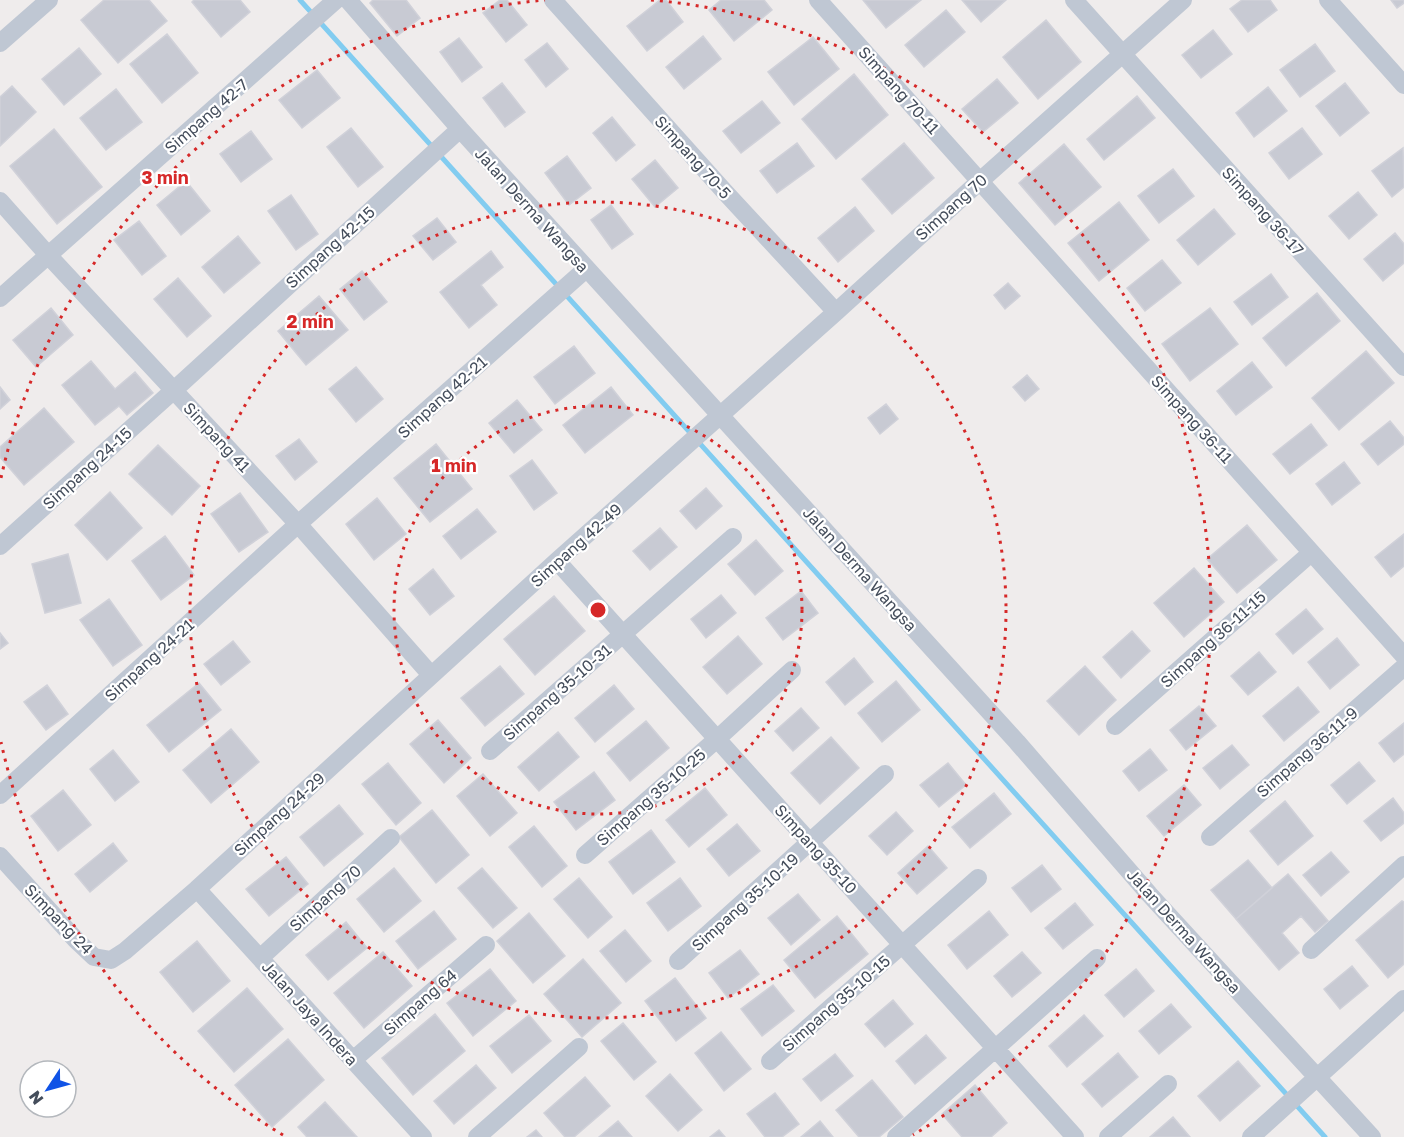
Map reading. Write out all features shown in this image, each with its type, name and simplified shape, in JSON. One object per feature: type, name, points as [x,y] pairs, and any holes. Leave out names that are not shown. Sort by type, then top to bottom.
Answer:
[{"type":"street","points":[[0,43],[49,0]]},
{"type":"street","name":"Jalan Derma Wangsa","points":[[348,0],[460,129],[580,275],[1017,742],[1149,894],[1372,1137]]},
{"type":"street","name":"Simpang 70-5","points":[[553,0],[836,312]]},
{"type":"street","name":"Simpang 70-11","points":[[818,0],[980,181]]},
{"type":"street","name":"Simpang 36-17","points":[[1074,0],[1404,367]]},
{"type":"street","name":"Simpang 70","points":[[715,421],[1183,0]]},
{"type":"street","points":[[1328,0],[1404,85]]},
{"type":"street","name":"Simpang 42-7","points":[[0,298],[331,5]]},
{"type":"street","name":"Simpang 42-15","points":[[174,390],[460,129]]},
{"type":"street","name":"Simpang 36-11","points":[[980,181],[1404,656]]},
{"type":"street","name":"Simpang 41","points":[[0,201],[298,524],[431,675]]},
{"type":"street","name":"Simpang 42-21","points":[[298,524],[580,275]]},
{"type":"street","name":"Simpang 24-15","points":[[0,546],[174,390]]},
{"type":"street","name":"Simpang 42-49","points":[[431,675],[715,421]]},
{"type":"street","name":"Simpang 24-21","points":[[0,795],[298,524]]},
{"type":"street","name":"Simpang 35-10-31","points":[[490,751],[733,537]]},
{"type":"street","name":"Simpang 36-11-15","points":[[1115,726],[1311,552]]},
{"type":"street","name":"Simpang 35-10","points":[[558,561],[1075,1137]]},
{"type":"street","name":"Simpang 36-11-9","points":[[1210,837],[1404,667]]},
{"type":"street","name":"Simpang 35-10-25","points":[[585,855],[792,670]]},
{"type":"street","name":"Simpang 24-29","points":[[125,951],[197,889],[431,675]]},
{"type":"street","name":"Simpang 35-10-19","points":[[678,961],[885,774]]},
{"type":"street","name":"Simpang 70","points":[[260,958],[391,838]]},
{"type":"street","name":"Simpang 24","points":[[0,856],[94,957],[111,960],[125,951]]},
{"type":"street","points":[[1311,950],[1404,865]]},
{"type":"street","name":"Simpang 35-10-15","points":[[770,1061],[978,878]]},
{"type":"street","name":"Jalan Jaya Indera","points":[[197,889],[423,1137]]},
{"type":"street","name":"Simpang 64","points":[[353,1060],[486,945]]},
{"type":"street","points":[[896,1137],[1097,958]]},
{"type":"street","points":[[1251,1137],[1404,999]]},
{"type":"street","points":[[477,1137],[579,1047]]},
{"type":"street","points":[[1108,1137],[1168,1084]]},
{"type":"building","points":[[104,0],[149,0],[167,21],[118,63],[81,20]]},
{"type":"building","points":[[194,0],[240,0],[250,12],[221,37],[192,2]]},
{"type":"building","points":[[373,0],[406,0],[420,18],[397,36],[370,3]]},
{"type":"building","points":[[500,0],[507,0],[527,25],[506,42],[483,13]]},
{"type":"building","points":[[660,0],[666,0],[683,22],[647,51],[627,26]]},
{"type":"building","points":[[721,0],[764,0],[772,10],[734,41],[709,10]]},
{"type":"building","points":[[863,0],[921,0],[886,28]]},
{"type":"building","points":[[962,0],[1006,0],[981,22]]},
{"type":"building","points":[[1242,0],[1270,0],[1277,10],[1248,32],[1230,9]]},
{"type":"building","points":[[1391,0],[1404,0],[1404,3],[1397,8]]},
{"type":"building","points":[[946,10],[965,32],[924,67],[905,45]]},
{"type":"building","points":[[1046,20],[1081,62],[1038,99],[1003,57]]},
{"type":"building","points":[[1213,30],[1232,54],[1201,78],[1182,55]]},
{"type":"building","points":[[167,34],[198,73],[162,103],[130,64]]},
{"type":"building","points":[[703,36],[721,59],[684,89],[666,67]]},
{"type":"building","points":[[813,37],[839,69],[794,105],[768,72]]},
{"type":"building","points":[[459,38],[482,67],[462,82],[440,52]]},
{"type":"building","points":[[547,43],[568,69],[546,87],[525,60]]},
{"type":"building","points":[[1315,44],[1335,71],[1300,97],[1280,70]]},
{"type":"building","points":[[79,48],[101,74],[64,105],[42,79]]},
{"type":"building","points":[[317,70],[340,98],[302,128],[279,100]]},
{"type":"building","points":[[854,74],[888,115],[836,159],[802,119]]},
{"type":"building","points":[[997,79],[1018,103],[983,132],[962,109]]},
{"type":"building","points":[[502,83],[525,112],[505,127],[483,98]]},
{"type":"building","points":[[1345,83],[1369,113],[1340,136],[1316,106]]},
{"type":"building","points":[[12,86],[36,112],[0,146],[0,97]]},
{"type":"building","points":[[1268,87],[1287,111],[1254,137],[1236,113]]},
{"type":"building","points":[[116,89],[142,122],[106,150],[80,118]]},
{"type":"building","points":[[1137,96],[1155,118],[1104,160],[1087,139]]},
{"type":"building","points":[[762,101],[780,123],[741,153],[723,131]]},
{"type":"building","points":[[612,117],[635,145],[616,161],[593,133]]},
{"type":"building","points":[[351,128],[383,167],[358,187],[327,147]]},
{"type":"building","points":[[1302,128],[1322,154],[1289,179],[1269,153]]},
{"type":"building","points":[[54,129],[102,187],[57,224],[10,166]]},
{"type":"building","points":[[251,131],[272,159],[241,182],[220,154]]},
{"type":"building","points":[[797,143],[814,166],[777,193],[760,171]]},
{"type":"building","points":[[904,143],[934,178],[892,214],[862,179]]},
{"type":"building","points":[[1064,144],[1101,187],[1055,225],[1019,183]]},
{"type":"building","points":[[1403,148],[1404,187],[1392,197],[1372,171]]},
{"type":"building","points":[[567,156],[591,188],[569,205],[545,173]]},
{"type":"building","points":[[655,160],[678,188],[655,207],[632,179]]},
{"type":"building","points":[[1173,169],[1194,196],[1159,223],[1138,196]]},
{"type":"building","points":[[186,181],[210,211],[181,235],[157,205]]},
{"type":"building","points":[[1358,192],[1377,215],[1349,239],[1329,216]]},
{"type":"building","points":[[291,195],[318,234],[296,250],[268,211]]},
{"type":"building","points":[[1119,202],[1149,240],[1099,281],[1068,243]]},
{"type":"building","points":[[611,205],[633,234],[612,249],[591,220]]},
{"type":"building","points":[[855,207],[874,231],[838,262],[818,238]]},
{"type":"building","points":[[1214,209],[1235,234],[1198,265],[1177,240]]},
{"type":"building","points":[[437,218],[456,242],[433,260],[413,236]]},
{"type":"building","points":[[139,221],[166,256],[142,275],[114,240]]},
{"type":"building","points":[[1395,233],[1404,244],[1404,263],[1383,281],[1364,259]]},
{"type":"building","points":[[238,236],[260,263],[224,293],[202,267]]},
{"type":"building","points":[[491,251],[503,267],[481,285],[497,305],[469,328],[440,292]]},
{"type":"building","points":[[1162,260],[1181,283],[1145,311],[1127,288]]},
{"type":"building","points":[[362,271],[387,302],[364,320],[340,289]]},
{"type":"building","points":[[1271,274],[1288,297],[1252,325],[1234,302]]},
{"type":"building","points":[[178,278],[211,316],[187,337],[154,299]]},
{"type":"building","points":[[1008,283],[1020,296],[1005,309],[994,295]]},
{"type":"building","points":[[1317,293],[1340,321],[1286,366],[1263,338]]},
{"type":"building","points":[[319,296],[348,330],[306,365],[278,331]]},
{"type":"building","points":[[51,308],[73,335],[36,367],[13,340]]},
{"type":"building","points":[[1210,308],[1238,344],[1190,381],[1162,344]]},
{"type":"building","points":[[574,346],[595,373],[555,404],[534,377]]},
{"type":"building","points":[[1366,351],[1394,383],[1339,430],[1312,398]]},
{"type":"building","points":[[91,361],[115,389],[135,372],[153,393],[127,415],[119,406],[95,425],[62,385]]},
{"type":"building","points":[[1252,362],[1272,387],[1236,415],[1217,391]]},
{"type":"building","points":[[356,367],[383,399],[356,422],[329,389]]},
{"type":"building","points":[[1027,375],[1039,389],[1025,401],[1013,387]]},
{"type":"building","points":[[0,387],[10,400],[0,409]]},
{"type":"building","points":[[611,387],[633,415],[585,453],[563,425]]},
{"type":"building","points":[[517,400],[542,430],[514,453],[489,423]]},
{"type":"building","points":[[886,404],[898,419],[880,434],[868,418]]},
{"type":"building","points":[[44,408],[74,442],[24,485],[0,457],[0,447]]},
{"type":"building","points":[[1390,421],[1404,438],[1404,444],[1378,465],[1361,444]]},
{"type":"building","points":[[1311,424],[1327,445],[1290,474],[1273,454]]},
{"type":"building","points":[[299,439],[317,462],[295,480],[276,456]]},
{"type":"building","points":[[436,444],[472,489],[430,522],[394,478]]},
{"type":"building","points":[[158,445],[200,486],[172,515],[129,474]]},
{"type":"building","points":[[532,460],[557,493],[534,510],[510,476]]},
{"type":"building","points":[[1344,462],[1360,483],[1332,505],[1316,484]]},
{"type":"building","points":[[706,488],[722,506],[696,529],[680,511]]},
{"type":"building","points":[[110,492],[142,528],[107,560],[75,525]]},
{"type":"building","points":[[240,493],[268,532],[239,552],[211,514]]},
{"type":"building","points":[[377,498],[406,534],[374,560],[346,524]]},
{"type":"building","points":[[477,509],[496,532],[461,559],[443,536]]},
{"type":"building","points":[[1247,525],[1277,560],[1237,593],[1207,559]]},
{"type":"building","points":[[660,528],[677,547],[650,570],[633,551]]},
{"type":"building","points":[[1404,534],[1404,566],[1391,577],[1375,557]]},
{"type":"building","points":[[165,536],[194,575],[161,600],[132,561]]},
{"type":"building","points":[[756,540],[783,571],[755,595],[728,564]]},
{"type":"building","points":[[68,554],[81,603],[45,613],[32,564]]},
{"type":"building","points":[[1194,568],[1224,602],[1184,637],[1154,603]]},
{"type":"building","points":[[433,569],[454,596],[430,615],[409,589]]},
{"type":"building","points":[[801,591],[818,613],[783,640],[766,618]]},
{"type":"building","points":[[721,595],[736,613],[706,638],[691,619]]},
{"type":"building","points":[[554,596],[585,631],[535,675],[504,639]]},
{"type":"building","points":[[109,599],[142,645],[113,666],[80,620]]},
{"type":"building","points":[[1306,609],[1323,629],[1293,654],[1276,634]]},
{"type":"building","points":[[1132,631],[1150,651],[1121,678],[1103,657]]},
{"type":"building","points":[[0,633],[8,643],[0,649]]},
{"type":"building","points":[[738,636],[762,664],[727,694],[703,667]]},
{"type":"building","points":[[1337,638],[1359,665],[1330,689],[1308,662]]},
{"type":"building","points":[[233,641],[250,662],[221,685],[204,664]]},
{"type":"building","points":[[1259,652],[1276,672],[1248,695],[1231,676]]},
{"type":"building","points":[[854,658],[873,682],[845,705],[826,682]]},
{"type":"building","points":[[500,666],[524,694],[485,726],[461,698]]},
{"type":"building","points":[[1085,666],[1116,700],[1079,735],[1047,701]]},
{"type":"building","points":[[896,681],[920,710],[882,742],[858,713]]},
{"type":"building","points":[[199,683],[221,710],[169,752],[147,725]]},
{"type":"building","points":[[47,685],[68,714],[46,730],[24,702]]},
{"type":"building","points":[[614,685],[634,709],[595,742],[575,718]]},
{"type":"building","points":[[1298,687],[1319,712],[1284,741],[1263,716]]},
{"type":"building","points":[[1199,706],[1216,726],[1186,750],[1170,730]]},
{"type":"building","points":[[801,708],[819,728],[793,751],[775,731]]},
{"type":"building","points":[[438,720],[471,758],[444,783],[410,744]]},
{"type":"building","points":[[646,721],[669,748],[630,781],[607,753]]},
{"type":"building","points":[[1404,723],[1404,754],[1394,762],[1379,743]]},
{"type":"building","points":[[231,729],[259,762],[211,803],[183,770]]},
{"type":"building","points":[[558,732],[579,757],[539,791],[518,767]]},
{"type":"building","points":[[831,737],[859,768],[820,804],[791,773]]},
{"type":"building","points":[[1232,745],[1249,765],[1220,789],[1203,768]]},
{"type":"building","points":[[1150,749],[1167,770],[1139,791],[1123,771]]},
{"type":"building","points":[[113,750],[139,782],[115,801],[90,769]]},
{"type":"building","points":[[1359,762],[1375,781],[1347,804],[1331,785]]},
{"type":"building","points":[[388,763],[421,803],[396,825],[362,784]]},
{"type":"building","points":[[948,763],[966,785],[939,807],[920,785]]},
{"type":"building","points":[[594,772],[615,800],[576,830],[554,802]]},
{"type":"building","points":[[483,774],[517,813],[490,836],[457,796]]},
{"type":"building","points":[[1184,785],[1201,805],[1164,836],[1147,816]]},
{"type":"building","points":[[705,788],[727,815],[689,847],[666,820]]},
{"type":"building","points":[[63,790],[91,825],[58,851],[31,816]]},
{"type":"building","points":[[994,793],[1011,814],[970,848],[952,827]]},
{"type":"building","points":[[1393,798],[1404,813],[1404,823],[1381,841],[1364,821]]},
{"type":"building","points":[[1285,801],[1313,836],[1278,865],[1250,831]]},
{"type":"building","points":[[339,805],[363,834],[324,866],[300,837]]},
{"type":"building","points":[[432,810],[469,855],[436,883],[399,837]]},
{"type":"building","points":[[896,812],[913,831],[887,855],[869,836]]},
{"type":"building","points":[[737,824],[760,851],[729,876],[707,849]]},
{"type":"building","points":[[534,826],[567,866],[542,887],[509,847]]},
{"type":"building","points":[[651,830],[675,862],[633,894],[609,862]]},
{"type":"building","points":[[113,843],[127,861],[90,892],[75,874]]},
{"type":"building","points":[[928,846],[947,868],[917,894],[898,873]]},
{"type":"building","points":[[1331,852],[1349,872],[1321,896],[1303,875]]},
{"type":"building","points":[[286,857],[308,884],[269,916],[246,889]]},
{"type":"building","points":[[1248,860],[1272,888],[1236,919],[1211,890]]},
{"type":"building","points":[[1042,865],[1061,889],[1031,912],[1012,888]]},
{"type":"building","points":[[394,868],[421,901],[384,932],[357,899]]},
{"type":"building","points":[[482,868],[517,908],[493,928],[458,888]]},
{"type":"building","points":[[1288,874],[1328,921],[1315,932],[1301,916],[1282,933],[1299,953],[1279,970],[1236,919]]},
{"type":"building","points":[[579,878],[612,917],[588,938],[554,899]]},
{"type":"building","points":[[680,878],[701,906],[668,931],[647,903]]},
{"type":"building","points":[[798,894],[820,920],[791,945],[768,918]]},
{"type":"building","points":[[1402,901],[1404,902],[1404,964],[1388,978],[1356,940]]},
{"type":"building","points":[[1075,903],[1093,925],[1063,949],[1045,928]]},
{"type":"building","points":[[434,911],[456,939],[418,969],[396,941]]},
{"type":"building","points":[[989,911],[1008,935],[967,969],[948,945]]},
{"type":"building","points":[[529,913],[565,956],[533,983],[497,941]]},
{"type":"building","points":[[837,916],[868,954],[815,998],[784,960]]},
{"type":"building","points":[[346,922],[367,948],[328,980],[306,955]]},
{"type":"building","points":[[625,930],[651,961],[626,982],[600,951]]},
{"type":"building","points":[[197,941],[230,981],[193,1012],[160,972]]},
{"type":"building","points":[[740,950],[759,974],[728,998],[709,973]]},
{"type":"building","points":[[383,952],[412,986],[364,1028],[334,993]]},
{"type":"building","points":[[1022,952],[1041,973],[1012,997],[994,976]]},
{"type":"building","points":[[583,959],[621,1003],[582,1037],[544,994]]},
{"type":"building","points":[[1352,966],[1368,986],[1340,1009],[1324,989]]},
{"type":"building","points":[[490,969],[516,1001],[473,1036],[447,1003]]},
{"type":"building","points":[[1136,969],[1154,991],[1124,1017],[1105,995]]},
{"type":"building","points":[[675,978],[706,1018],[676,1041],[645,1001]]},
{"type":"building","points":[[773,985],[794,1011],[762,1036],[741,1009]]},
{"type":"building","points":[[247,988],[283,1029],[234,1072],[198,1031]]},
{"type":"building","points":[[893,1000],[913,1024],[885,1047],[865,1024]]},
{"type":"building","points":[[1171,1004],[1191,1027],[1159,1054],[1139,1031]]},
{"type":"building","points":[[435,1014],[465,1051],[413,1095],[382,1058]]},
{"type":"building","points":[[529,1015],[551,1041],[512,1073],[490,1046]]},
{"type":"building","points":[[1084,1015],[1103,1036],[1067,1067],[1049,1046]]},
{"type":"building","points":[[623,1023],[656,1062],[634,1080],[601,1041]]},
{"type":"building","points":[[721,1032],[751,1069],[724,1091],[695,1053]]},
{"type":"building","points":[[926,1035],[946,1058],[915,1084],[896,1061]]},
{"type":"building","points":[[288,1039],[324,1080],[272,1127],[235,1085]]},
{"type":"building","points":[[1118,1053],[1138,1077],[1102,1107],[1082,1084]]},
{"type":"building","points":[[835,1054],[853,1076],[821,1101],[803,1079]]},
{"type":"building","points":[[1238,1061],[1260,1086],[1220,1121],[1198,1096]]},
{"type":"building","points":[[476,1065],[496,1088],[454,1124],[434,1101]]},
{"type":"building","points":[[670,1074],[702,1110],[678,1131],[646,1096]]},
{"type":"building","points":[[585,1077],[610,1106],[574,1137],[565,1137],[544,1113]]},
{"type":"building","points":[[872,1080],[903,1117],[879,1137],[859,1137],[836,1110]]},
{"type":"building","points":[[975,1085],[1007,1123],[991,1137],[962,1137],[942,1114]]},
{"type":"building","points":[[775,1093],[799,1124],[782,1137],[765,1137],[747,1114]]},
{"type":"building","points":[[325,1102],[357,1137],[307,1137],[298,1127]]},
{"type":"building","points":[[1173,1117],[1190,1137],[1150,1137]]},
{"type":"building","points":[[618,1121],[632,1137],[599,1137]]},
{"type":"building","points":[[820,1121],[833,1137],[801,1137]]},
{"type":"building","points":[[536,1130],[542,1137],[527,1137]]},
{"type":"building","points":[[719,1130],[725,1137],[710,1137]]},
{"type":"waterway","points":[[300,0],[1325,1137]]}]
